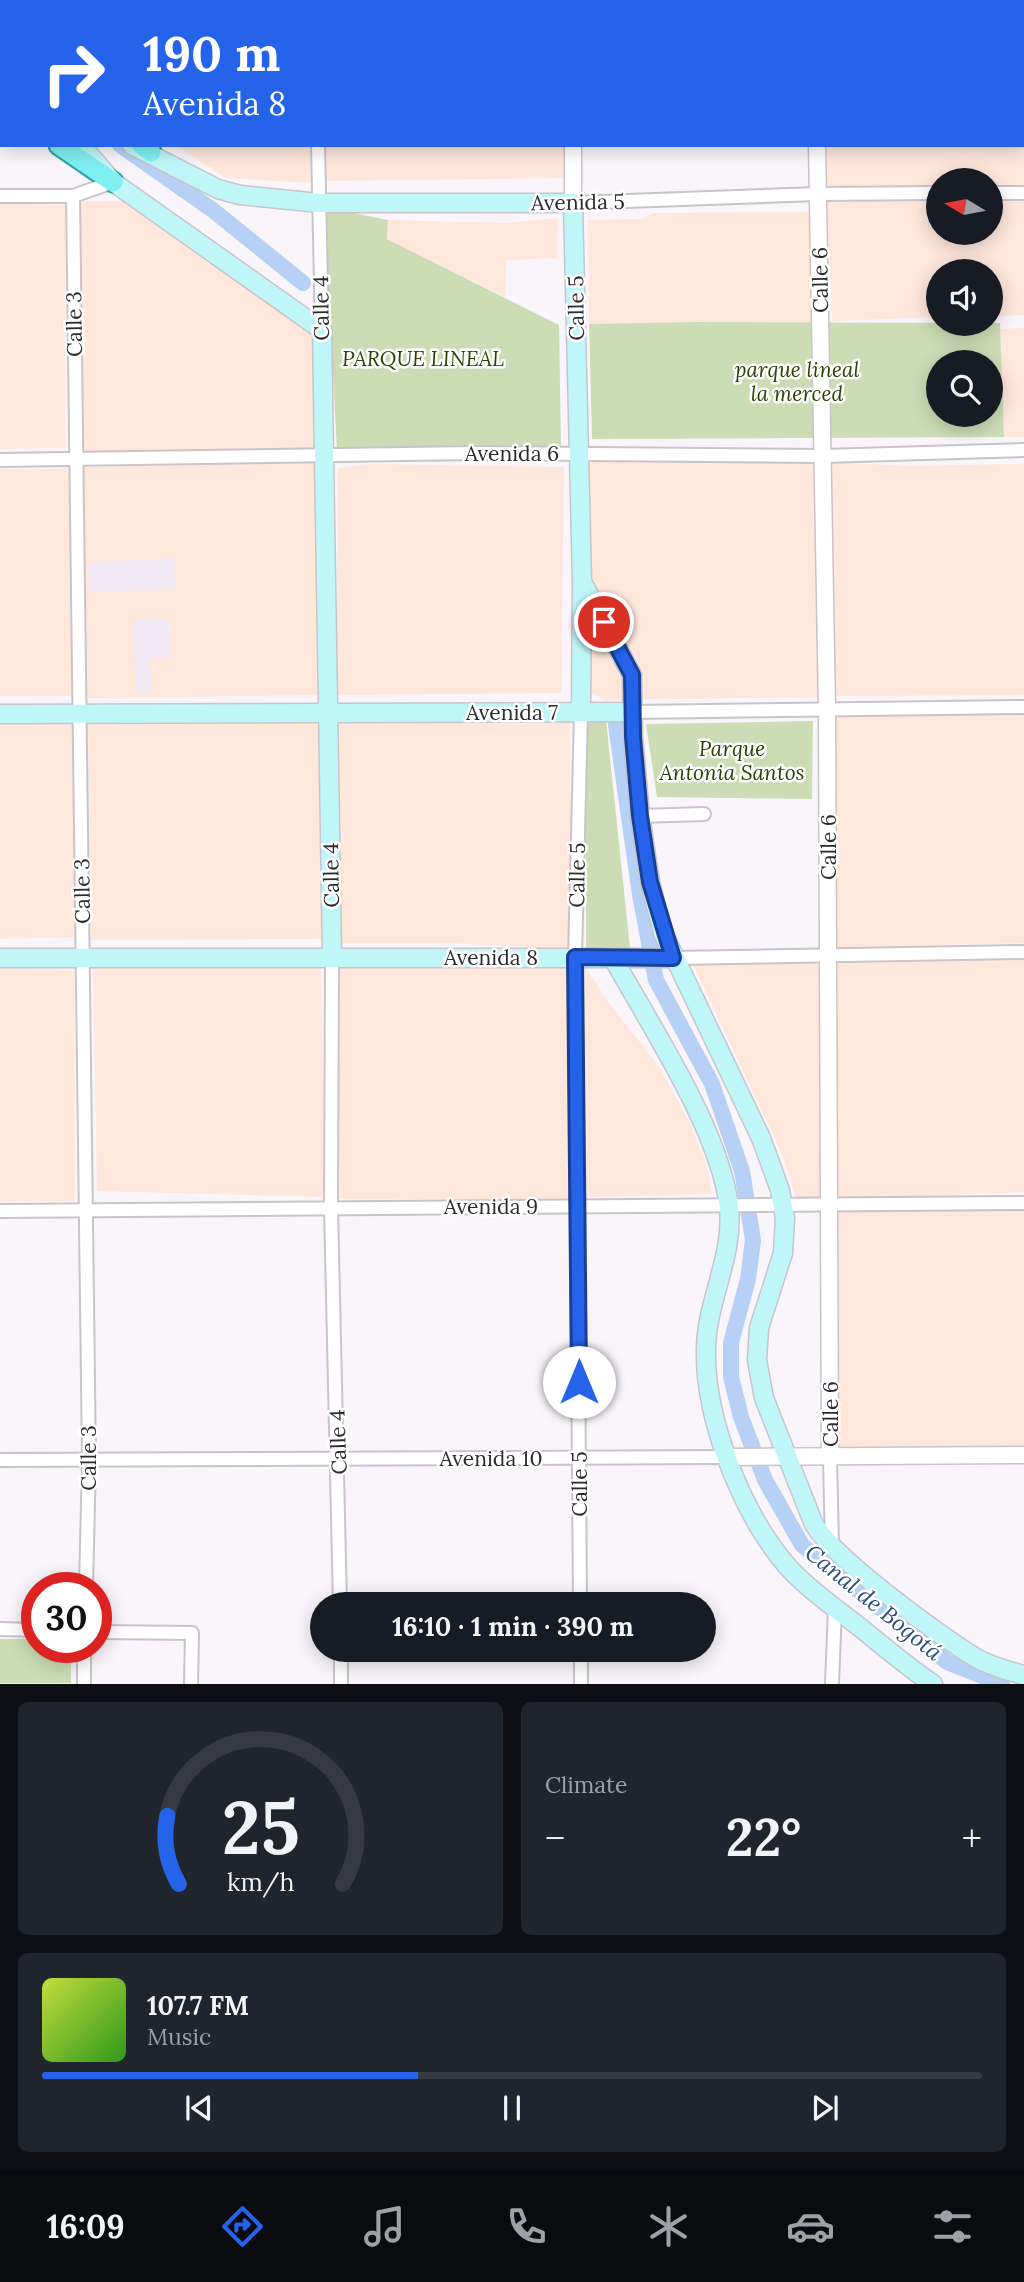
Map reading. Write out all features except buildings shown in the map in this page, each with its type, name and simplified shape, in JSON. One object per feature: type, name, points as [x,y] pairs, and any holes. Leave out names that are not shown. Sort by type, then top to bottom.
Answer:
[{"type":"main road","points":[[62,147],[322,330]]},
{"type":"main road","name":"Avenida 5","points":[[146,149],[218,189],[240,195],[318,203],[573,203]]},
{"type":"main road","points":[[87,151],[113,182]]},
{"type":"main road","name":"Calle 5","points":[[573,203],[582,582],[581,712]]},
{"type":"main road","name":"Calle 4","points":[[322,330],[332,956]]},
{"type":"main road","points":[[582,582],[632,675],[640,816],[657,958],[761,1138],[777,1177],[784,1206],[783,1253],[759,1328],[757,1360],[779,1457],[817,1530],[832,1549],[971,1654],[998,1668],[1024,1675]]},
{"type":"main road","name":"Avenida 7","points":[[0,714],[632,712]]},
{"type":"main road","name":"Avenida 8","points":[[0,958],[657,958]]},
{"type":"main road","points":[[613,958],[704,1125],[735,1206],[706,1344],[708,1396],[730,1457],[779,1555],[799,1578],[933,1684]]},
{"type":"street","name":"Calle 4","points":[[318,147],[322,330]]},
{"type":"street","name":"Calle 5","points":[[573,147],[573,203]]},
{"type":"street","name":"Calle 6","points":[[817,147],[827,710],[832,1549]]},
{"type":"street","points":[[0,196],[73,196],[113,182]]},
{"type":"street","name":"Avenida 5","points":[[573,203],[818,194],[926,193]]},
{"type":"street","points":[[1003,193],[1024,193]]},
{"type":"street","name":"Calle 3","points":[[73,196],[89,1460],[86,1572]]},
{"type":"street","name":"Avenida 6","points":[[0,460],[324,455],[823,456],[1024,450]]},
{"type":"street","name":"Avenida 7","points":[[632,712],[1024,707]]},
{"type":"street","name":"Calle 5","points":[[580,1592],[575,957],[581,712]]},
{"type":"street","points":[[640,816],[704,814]]},
{"type":"street","name":"Avenida 8","points":[[657,958],[1024,952]]},
{"type":"street","name":"Calle 4","points":[[332,956],[331,1208],[339,1459],[340,1592]]},
{"type":"street","name":"Avenida 9","points":[[0,1211],[1024,1203]]},
{"type":"street","name":"Avenida 10","points":[[0,1461],[1024,1455]]},
{"type":"street","points":[[832,1684],[835,1608]]},
{"type":"street","points":[[0,1629],[21,1630]]},
{"type":"street","points":[[112,1632],[192,1633],[191,1684]]},
{"type":"street","points":[[341,1662],[341,1684]]},
{"type":"street","points":[[581,1662],[581,1684]]},
{"type":"street","points":[[84,1663],[85,1684]]},
{"type":"shaded area","points":[[178,147],[310,147],[310,183],[226,178]]},
{"type":"shaded area","points":[[323,147],[568,147],[568,178],[324,181]]},
{"type":"shaded area","points":[[822,147],[1024,147],[1024,185],[1003,185],[1003,168],[926,168],[926,186],[823,188]]},
{"type":"shaded area","points":[[1024,197],[1024,315],[1003,316],[1003,259],[926,259],[926,317],[832,321],[827,198],[926,198],[926,245],[1003,245],[1003,198]]},
{"type":"shaded area","points":[[78,201],[136,201],[314,330],[314,451],[76,459]]},
{"type":"shaded area","points":[[0,204],[65,205],[65,448],[0,449]]},
{"type":"shaded area","points":[[811,212],[812,323],[589,324],[588,220],[644,219],[653,213]]},
{"type":"shaded area","points":[[558,218],[557,258],[506,260],[505,297],[387,239],[388,220],[506,223]]},
{"type":"shaded area","points":[[1024,328],[1024,437],[1004,437],[1003,350],[1001,350],[1000,336],[1003,336],[1003,329]]},
{"type":"shaded area","points":[[587,457],[816,462],[824,697],[604,700],[590,692]]},
{"type":"shaded area","points":[[830,462],[908,466],[1024,464],[1024,695],[833,696]]},
{"type":"shaded area","points":[[321,463],[322,695],[88,698],[82,467]]},
{"type":"shaded area","points":[[369,464],[564,467],[561,693],[336,695],[338,468]]},
{"type":"shaded area","points":[[0,469],[68,469],[76,696],[0,696]]},
{"type":"shaded area","points":[[174,558],[175,588],[89,593],[88,563]]},
{"type":"shaded area","points":[[133,619],[169,619],[170,658],[150,658],[152,693],[136,694]]},
{"type":"shaded area","points":[[322,709],[327,939],[91,940],[88,711]]},
{"type":"shaded area","points":[[76,711],[75,937],[0,939],[0,713]]},
{"type":"shaded area","points":[[1024,712],[1024,943],[835,947],[834,717]]},
{"type":"shaded area","points":[[570,718],[570,949],[452,943],[341,943],[335,721],[457,722]]},
{"type":"shaded area","points":[[1024,956],[1024,1192],[835,1199],[838,958]]},
{"type":"shaded area","points":[[824,958],[822,1199],[796,1198],[783,1156],[691,960]]},
{"type":"shaded area","points":[[338,964],[573,965],[572,1199],[340,1199]]},
{"type":"shaded area","points":[[93,967],[321,968],[325,1197],[97,1191]]},
{"type":"shaded area","points":[[585,967],[609,1003],[659,1067],[692,1127],[708,1172],[712,1194],[587,1197]]},
{"type":"shaded area","points":[[0,968],[74,970],[75,1201],[0,1201]]},
{"type":"shaded area","points":[[1024,1207],[1024,1449],[835,1451],[835,1212]]},
{"type":"green space","name":"PARQUE LINEAL","points":[[324,207],[388,220],[387,239],[559,325],[561,447],[337,450]]},
{"type":"green space","name":"parque lineal la merced","points":[[926,323],[926,336],[1000,336],[1001,350],[926,350],[926,427],[1003,427],[1003,408],[1004,437],[592,439],[589,324]]},
{"type":"green space","points":[[606,720],[630,948],[586,949],[586,723]]},
{"type":"green space","name":"Parque Antonia Santos","points":[[813,721],[812,799],[657,797],[646,724]]},
{"type":"green space","points":[[0,1639],[21,1639],[21,1663],[71,1663],[71,1683],[0,1683]]},
{"type":"waterway","name":"Canal de Bogotá","points":[[123,147],[214,211],[303,283]]},
{"type":"waterway","name":"Canal de Bogotá","points":[[616,725],[640,895],[656,980],[712,1084],[742,1171],[753,1240],[748,1279],[731,1343],[731,1377],[741,1417],[765,1480],[802,1545],[947,1662],[1002,1684]]},
{"type":"route","points":[[579,1382],[575,957],[673,958],[663,933],[650,882],[640,816],[633,737],[632,675],[604,622]]}]
